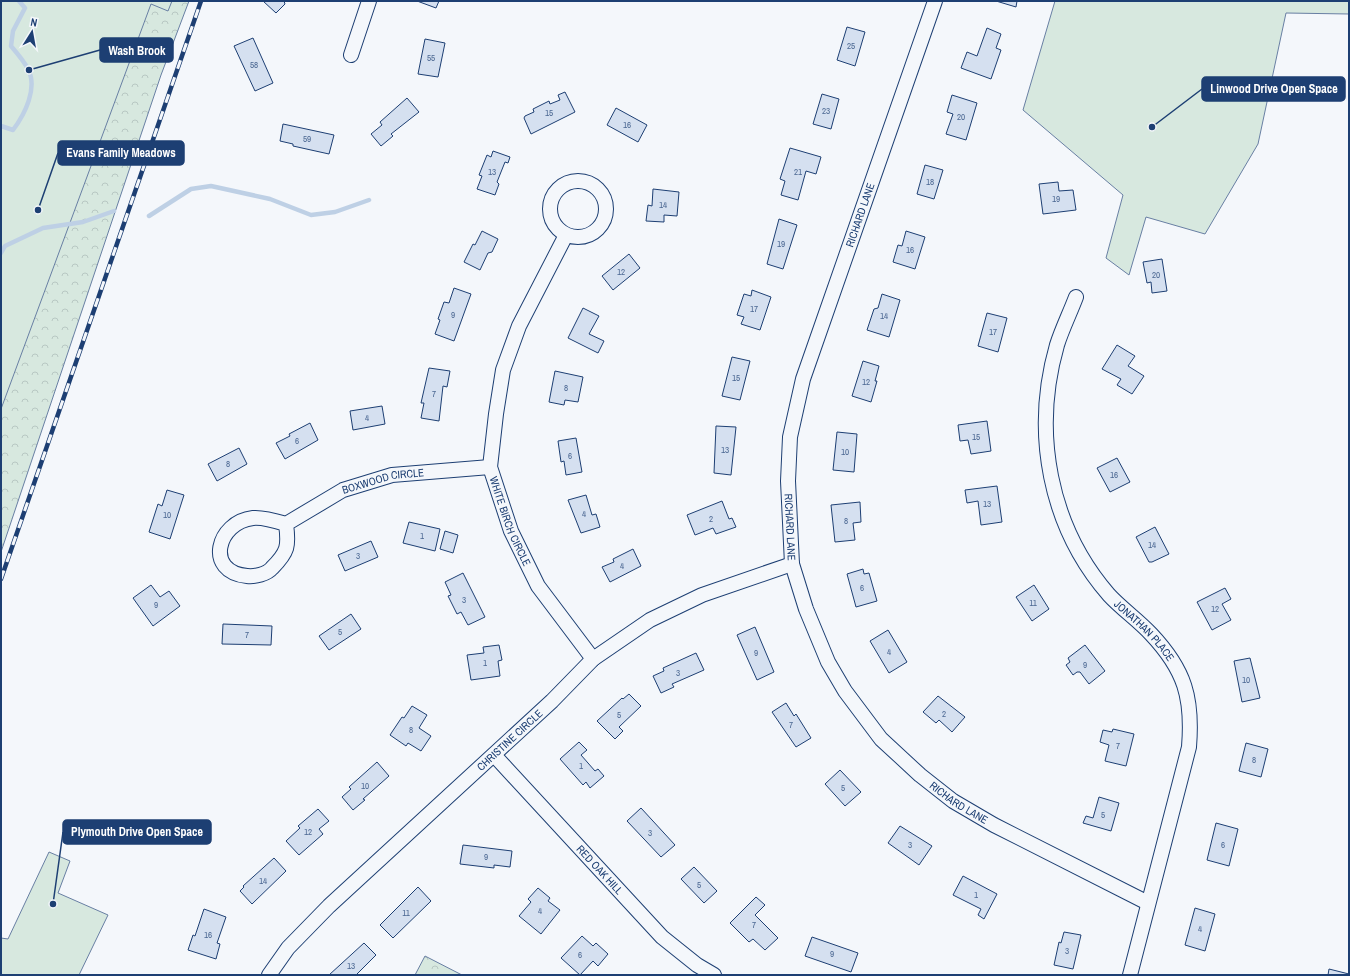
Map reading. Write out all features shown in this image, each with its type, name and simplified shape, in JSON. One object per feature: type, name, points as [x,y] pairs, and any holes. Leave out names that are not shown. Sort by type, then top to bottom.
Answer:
[{"type":"street","points":[[351,55],[369,1]]},
{"type":"street","name":"RICHARD LANE","points":[[935,1],[803,379],[790,444],[788,488],[792,564],[806,609],[828,662],[844,691],[881,739],[920,775],[953,801],[994,825],[1148,903]]},
{"type":"street","points":[[577,181],[588,182],[596,187],[604,196],[607,210],[605,219],[600,227],[591,234],[580,238],[566,235],[557,228],[552,220],[550,208],[552,197],[558,189],[567,183],[577,181]]},
{"type":"street","name":"WHITE BIRCH CIRCLE","points":[[566,235],[519,326],[503,370],[490,466],[511,531],[538,586],[593,659]]},
{"type":"street","name":"JONATHAN PLACE","points":[[1076,297],[1057,345],[1047,393],[1045,427],[1047,461],[1056,500],[1070,533],[1088,567],[1110,595],[1151,633],[1167,652],[1178,670],[1189,696],[1191,723],[1189,746],[1130,975]]},
{"type":"street","name":"BOXWOOD CIRCLE","points":[[286,524],[343,490],[392,475],[490,466]]},
{"type":"street","points":[[252,518],[286,524],[289,542],[282,558],[269,572],[252,577],[238,576],[225,569],[221,559],[221,542],[230,528],[252,518]]},
{"type":"street","name":"CHRISTINE CIRCLE","points":[[269,975],[288,948],[328,906],[552,701],[593,659],[650,620],[702,595],[792,564]]},
{"type":"street","name":"RED OAK HILL","points":[[494,755],[662,937],[697,966],[714,975]]},
{"type":"green space","points":[[1,1],[189,1],[161,75],[1,552]]},
{"type":"green space","points":[[1,1],[172,1],[168,11],[151,4],[1,409]]},
{"type":"green space","points":[[1055,1],[1349,1],[1349,14],[1286,13],[1258,144],[1205,234],[1146,217],[1129,275],[1106,258],[1123,195],[1023,110]]},
{"type":"green space","points":[[49,852],[70,861],[58,893],[108,915],[79,975],[1,975],[1,938],[8,939]]},
{"type":"green space","points":[[425,956],[462,975],[415,975]]},
{"type":"building","points":[[263,1],[284,1],[285,4],[276,13]]},
{"type":"building","points":[[417,1],[439,1],[436,8]]},
{"type":"building","points":[[996,1],[1017,1],[1016,7]]},
{"type":"building","points":[[847,27],[865,32],[855,66],[837,60]]},
{"type":"building","points":[[987,28],[1001,34],[996,48],[1001,50],[991,79],[961,68],[967,52],[977,56]]},
{"type":"building","points":[[253,38],[273,83],[255,91],[234,46]]},
{"type":"building","points":[[425,39],[445,43],[438,77],[418,74]]},
{"type":"building","points":[[565,92],[575,112],[531,134],[524,118],[525,116],[534,112],[533,109],[549,101],[550,104],[560,100],[558,95]]},
{"type":"building","points":[[822,94],[839,99],[831,129],[813,124]]},
{"type":"building","points":[[952,95],[977,103],[966,140],[946,134],[953,114],[947,112]]},
{"type":"building","points":[[407,98],[419,112],[391,134],[393,136],[381,146],[371,134],[382,125],[380,122]]},
{"type":"building","points":[[616,108],[647,125],[638,142],[607,125]]},
{"type":"building","points":[[283,124],[334,135],[329,154],[293,146],[293,144],[280,141]]},
{"type":"building","points":[[790,148],[821,157],[816,174],[806,171],[798,200],[781,195],[785,181],[780,179]]},
{"type":"building","points":[[493,151],[510,157],[508,163],[505,162],[497,182],[499,184],[495,195],[477,189],[482,176],[479,175],[487,155],[491,157]]},
{"type":"building","points":[[925,165],[943,170],[934,199],[917,194]]},
{"type":"building","points":[[1058,182],[1059,191],[1073,190],[1076,210],[1043,214],[1039,184]]},
{"type":"building","points":[[653,189],[679,192],[677,216],[664,215],[664,222],[646,221],[648,205],[652,206]]},
{"type":"building","points":[[779,219],[797,225],[783,269],[767,264]]},
{"type":"building","points":[[482,231],[498,239],[492,252],[488,253],[480,270],[464,262],[473,244],[475,245]]},
{"type":"building","points":[[906,231],[925,237],[915,269],[893,262],[898,245],[902,246]]},
{"type":"building","points":[[629,254],[640,268],[613,290],[602,276]]},
{"type":"building","points":[[1162,259],[1167,291],[1152,293],[1151,282],[1147,283],[1143,262]]},
{"type":"building","points":[[454,288],[471,294],[454,341],[435,334],[444,302],[449,303]]},
{"type":"building","points":[[752,290],[771,297],[760,330],[741,324],[744,317],[737,315],[744,294],[751,296]]},
{"type":"building","points":[[882,294],[900,300],[889,337],[867,330],[874,309],[878,308]]},
{"type":"building","points":[[583,308],[599,316],[589,334],[604,341],[598,353],[568,338]]},
{"type":"building","points":[[987,313],[1007,318],[998,352],[978,346]]},
{"type":"building","points":[[1117,345],[1135,356],[1128,366],[1144,376],[1132,394],[1117,385],[1121,379],[1102,369]]},
{"type":"building","points":[[732,357],[750,361],[740,400],[722,396]]},
{"type":"building","points":[[863,361],[879,366],[875,381],[877,381],[871,402],[852,396]]},
{"type":"building","points":[[429,368],[450,371],[447,387],[443,386],[439,421],[421,418],[424,403],[421,403]]},
{"type":"building","points":[[555,371],[583,377],[578,402],[565,400],[564,405],[549,402]]},
{"type":"building","points":[[382,406],[385,424],[353,430],[350,411]]},
{"type":"building","points":[[987,421],[991,451],[971,454],[968,440],[960,441],[958,425]]},
{"type":"building","points":[[310,423],[318,440],[285,459],[276,443]]},
{"type":"building","points":[[716,426],[736,427],[731,475],[714,473]]},
{"type":"building","points":[[837,432],[857,434],[854,472],[833,470]]},
{"type":"building","points":[[576,438],[582,472],[566,475],[564,461],[561,462],[558,441]]},
{"type":"building","points":[[239,448],[247,464],[217,481],[208,464]]},
{"type":"building","points":[[1117,458],[1130,482],[1110,492],[1097,468]]},
{"type":"building","points":[[997,486],[1002,522],[981,525],[978,501],[967,503],[965,490]]},
{"type":"building","points":[[167,490],[184,495],[170,539],[149,532],[158,504],[162,506]]},
{"type":"building","points":[[586,495],[592,515],[596,514],[600,527],[581,533],[568,500]]},
{"type":"building","points":[[722,501],[729,519],[732,518],[736,527],[716,534],[713,528],[695,535],[687,515]]},
{"type":"building","points":[[860,502],[861,522],[853,523],[855,540],[835,542],[831,505]]},
{"type":"building","points":[[409,522],[440,529],[435,551],[403,543]]},
{"type":"building","points":[[1155,527],[1169,554],[1149,562],[1136,537]]},
{"type":"building","points":[[445,531],[458,535],[453,553],[440,549]]},
{"type":"building","points":[[371,541],[378,557],[345,571],[338,555]]},
{"type":"building","points":[[633,549],[641,566],[610,582],[602,567],[614,562],[613,559]]},
{"type":"building","points":[[863,569],[864,574],[869,573],[877,601],[856,607],[847,574]]},
{"type":"building","points":[[463,573],[485,617],[468,625],[461,612],[457,614],[448,596],[451,595],[445,582]]},
{"type":"building","points":[[151,585],[160,597],[169,591],[180,606],[153,626],[133,598]]},
{"type":"building","points":[[1034,585],[1049,609],[1032,621],[1016,597]]},
{"type":"building","points":[[1225,588],[1231,599],[1222,604],[1231,620],[1212,630],[1197,602]]},
{"type":"building","points":[[351,614],[361,629],[329,650],[319,636]]},
{"type":"building","points":[[223,624],[272,626],[271,645],[222,644]]},
{"type":"building","points":[[755,627],[774,672],[757,680],[737,635]]},
{"type":"building","points":[[888,630],[907,662],[889,673],[870,641]]},
{"type":"building","points":[[499,645],[502,660],[498,661],[500,676],[471,680],[467,655],[484,653],[483,647]]},
{"type":"building","points":[[1085,645],[1105,671],[1089,684],[1080,672],[1073,675],[1066,665],[1070,662],[1068,658]]},
{"type":"building","points":[[696,653],[704,670],[672,684],[674,687],[661,693],[653,676],[664,671],[663,668]]},
{"type":"building","points":[[1250,658],[1260,698],[1242,702],[1234,661]]},
{"type":"building","points":[[629,694],[641,706],[619,727],[623,731],[615,739],[597,721],[622,698],[623,699]]},
{"type":"building","points":[[938,696],[965,717],[952,732],[939,720],[936,723],[923,712]]},
{"type":"building","points":[[786,703],[794,716],[796,714],[811,738],[796,747],[772,712]]},
{"type":"building","points":[[412,706],[427,715],[419,728],[431,736],[421,751],[408,743],[406,746],[390,735],[402,717],[404,718]]},
{"type":"building","points":[[1113,729],[1134,734],[1126,766],[1105,761],[1109,745],[1100,742],[1103,730],[1112,732]]},
{"type":"building","points":[[579,742],[587,750],[581,755],[595,771],[598,769],[604,776],[590,788],[586,782],[583,785],[560,759]]},
{"type":"building","points":[[1246,743],[1268,749],[1261,777],[1239,771]]},
{"type":"building","points":[[377,762],[389,776],[353,810],[342,797],[351,789],[349,787]]},
{"type":"building","points":[[840,770],[861,792],[845,806],[825,784]]},
{"type":"building","points":[[1099,797],[1119,803],[1111,831],[1083,823],[1086,816],[1093,818]]},
{"type":"building","points":[[641,808],[675,845],[661,857],[627,821]]},
{"type":"building","points":[[318,809],[329,821],[319,829],[323,834],[299,855],[286,841],[300,828],[298,826]]},
{"type":"building","points":[[1216,823],[1238,829],[1229,866],[1207,860]]},
{"type":"building","points":[[900,826],[932,846],[919,865],[888,843]]},
{"type":"building","points":[[463,845],[512,851],[510,867],[494,865],[494,868],[460,864]]},
{"type":"building","points":[[274,858],[286,871],[252,904],[240,891],[244,887],[243,886]]},
{"type":"building","points":[[694,867],[717,891],[704,903],[681,879]]},
{"type":"building","points":[[963,876],[997,894],[984,919],[978,915],[981,909],[953,895]]},
{"type":"building","points":[[418,887],[431,901],[393,938],[380,925]]},
{"type":"building","points":[[538,888],[550,898],[548,901],[560,910],[541,934],[519,916],[531,902],[528,899]]},
{"type":"building","points":[[756,897],[765,905],[755,915],[778,938],[765,950],[753,939],[749,942],[730,923]]},
{"type":"building","points":[[1195,908],[1215,914],[1205,951],[1185,945]]},
{"type":"building","points":[[204,909],[226,917],[217,943],[220,944],[216,959],[188,950],[193,935],[195,936]]},
{"type":"building","points":[[1064,932],[1081,935],[1073,969],[1054,965],[1059,942],[1061,943]]},
{"type":"building","points":[[582,936],[593,946],[596,943],[608,954],[598,966],[593,961],[580,975],[561,958]]},
{"type":"building","points":[[812,937],[858,953],[851,972],[805,956]]},
{"type":"building","points":[[364,943],[376,955],[356,975],[329,975]]},
{"type":"building","points":[[1329,969],[1349,974],[1349,975],[1328,975]]},
{"type":"waterway","points":[[1,126],[13,130],[26,109],[31,92],[31,76],[28,69],[11,46],[13,31],[25,8],[19,1]]},
{"type":"waterway","points":[[149,216],[191,189],[211,186],[270,199],[311,215],[335,212],[369,200]]},
{"type":"waterway","points":[[1,253],[5,246],[43,228],[83,222],[114,211]]},
{"type":"railway","points":[[1,579],[201,1]]},
{"type":"place","name":"Wash Brook","points":[[29,70]]},
{"type":"place","name":"Linwood Drive Open Space","points":[[1152,127]]},
{"type":"place","name":"Evans Family Meadows","points":[[38,210]]},
{"type":"place","name":"Plymouth Drive Open Space","points":[[53,904]]}]
